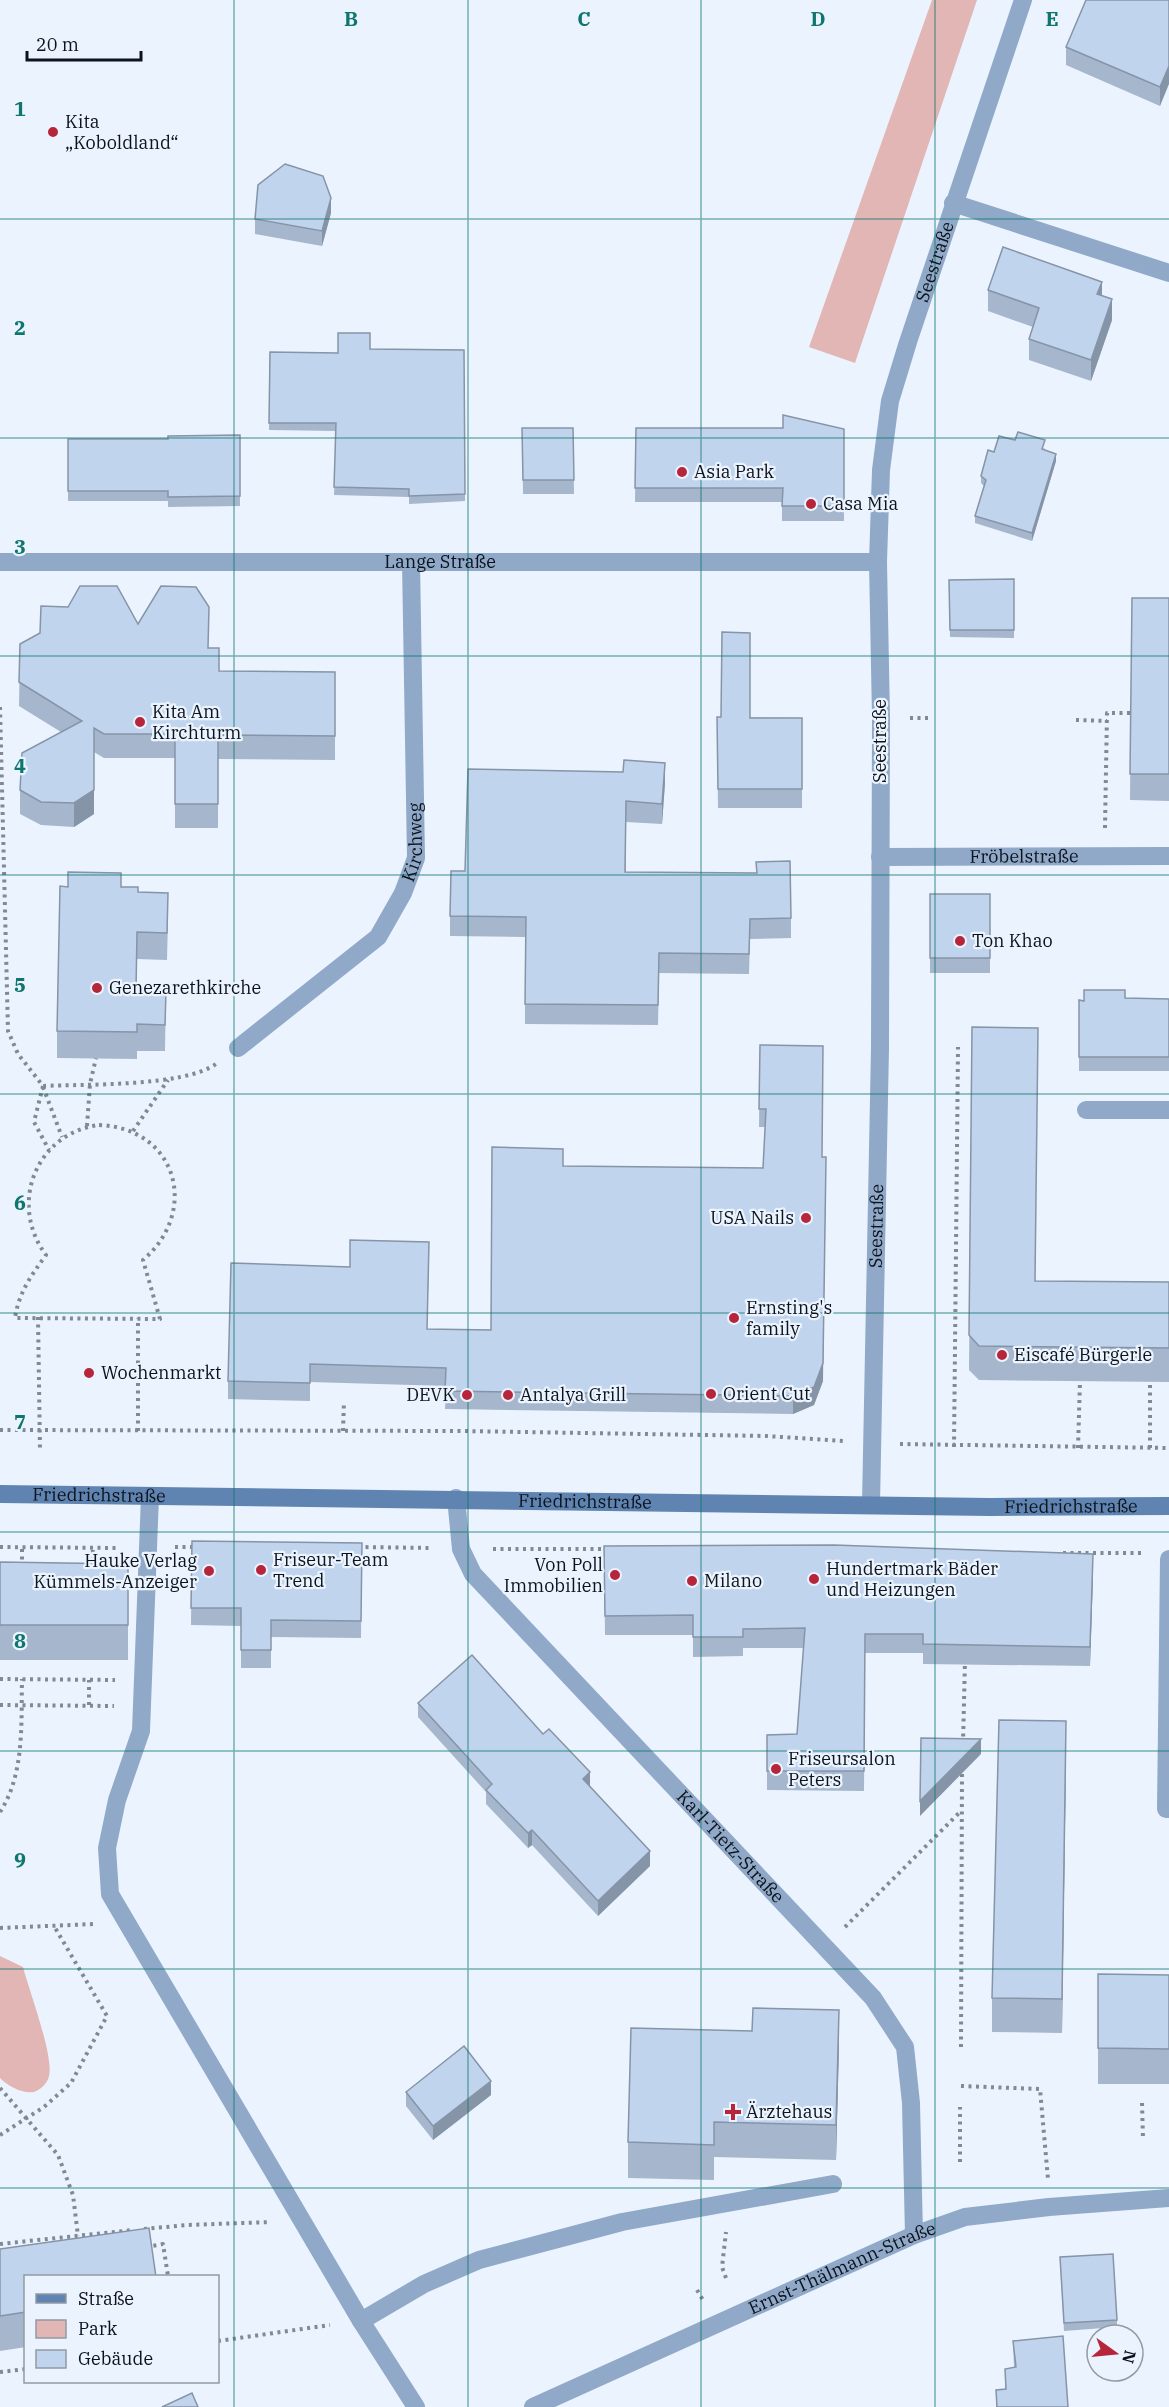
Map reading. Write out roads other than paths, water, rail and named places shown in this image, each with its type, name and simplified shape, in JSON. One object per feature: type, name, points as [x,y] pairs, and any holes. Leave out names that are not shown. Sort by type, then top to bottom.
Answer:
[{"type":"main road","name":"Friedrichstraße","points":[[0,1494],[1169,1506]]},
{"type":"street","name":"Seestraße","points":[[871,1504],[880,857],[878,562],[881,470],[891,401],[953,203],[1023,0]]},
{"type":"street","points":[[953,203],[1169,273]]},
{"type":"street","name":"Lange Straße","points":[[0,562],[878,562]]},
{"type":"street","name":"Kirchweg","points":[[238,1048],[378,937],[403,893],[416,858],[411,562]]},
{"type":"street","name":"Fröbelstraße","points":[[880,857],[1169,856]]},
{"type":"street","points":[[1086,1110],[1169,1110]]},
{"type":"street","points":[[150,1496],[141,1731],[117,1800],[107,1848],[110,1893],[361,2321],[416,2407]]},
{"type":"street","name":"Karl-Tietz-Straße","points":[[456,1498],[461,1549],[473,1574],[873,1998],[905,2047],[911,2103],[914,2235]]},
{"type":"street","points":[[1169,1559],[1166,1809],[1169,1809]]},
{"type":"street","points":[[361,2321],[424,2284],[479,2260],[622,2222],[833,2184]]},
{"type":"street","name":"Ernst-Thälmann-Straße","points":[[533,2407],[914,2235],[964,2217],[1049,2206],[1169,2198]]},
{"type":"place","name":"Kita „Koboldland“","points":[[53,132]]},
{"type":"place","name":"Asia Park","points":[[682,472]]},
{"type":"place","name":"Casa Mia","points":[[811,504]]},
{"type":"place","name":"Kita Am Kirchturm","points":[[140,722]]},
{"type":"place","name":"Ton Khao","points":[[960,941]]},
{"type":"place","name":"Genezarethkirche","points":[[97,988]]},
{"type":"place","name":"USA Nails","points":[[806,1218]]},
{"type":"place","name":"Ernsting's family","points":[[734,1318]]},
{"type":"place","name":"Eiscafé Bürgerle","points":[[1002,1355]]},
{"type":"place","name":"Wochenmarkt","points":[[89,1373]]},
{"type":"place","name":"Orient Cut","points":[[711,1394]]},
{"type":"place","name":"DEVK","points":[[467,1395]]},
{"type":"place","name":"Antalya Grill","points":[[508,1395]]},
{"type":"place","name":"Friseur-Team Trend","points":[[261,1570]]},
{"type":"place","name":"Hauke Verlag Kümmels-Anzeiger","points":[[209,1571]]},
{"type":"place","name":"Von Poll Immobilien","points":[[615,1575]]},
{"type":"place","name":"Hundertmark Bäder und Heizungen","points":[[814,1579]]},
{"type":"place","name":"Milano","points":[[692,1581]]},
{"type":"place","name":"Friseursalon Peters","points":[[776,1769]]},
{"type":"place","name":"Ärztehaus","points":[[733,2112]]}]
